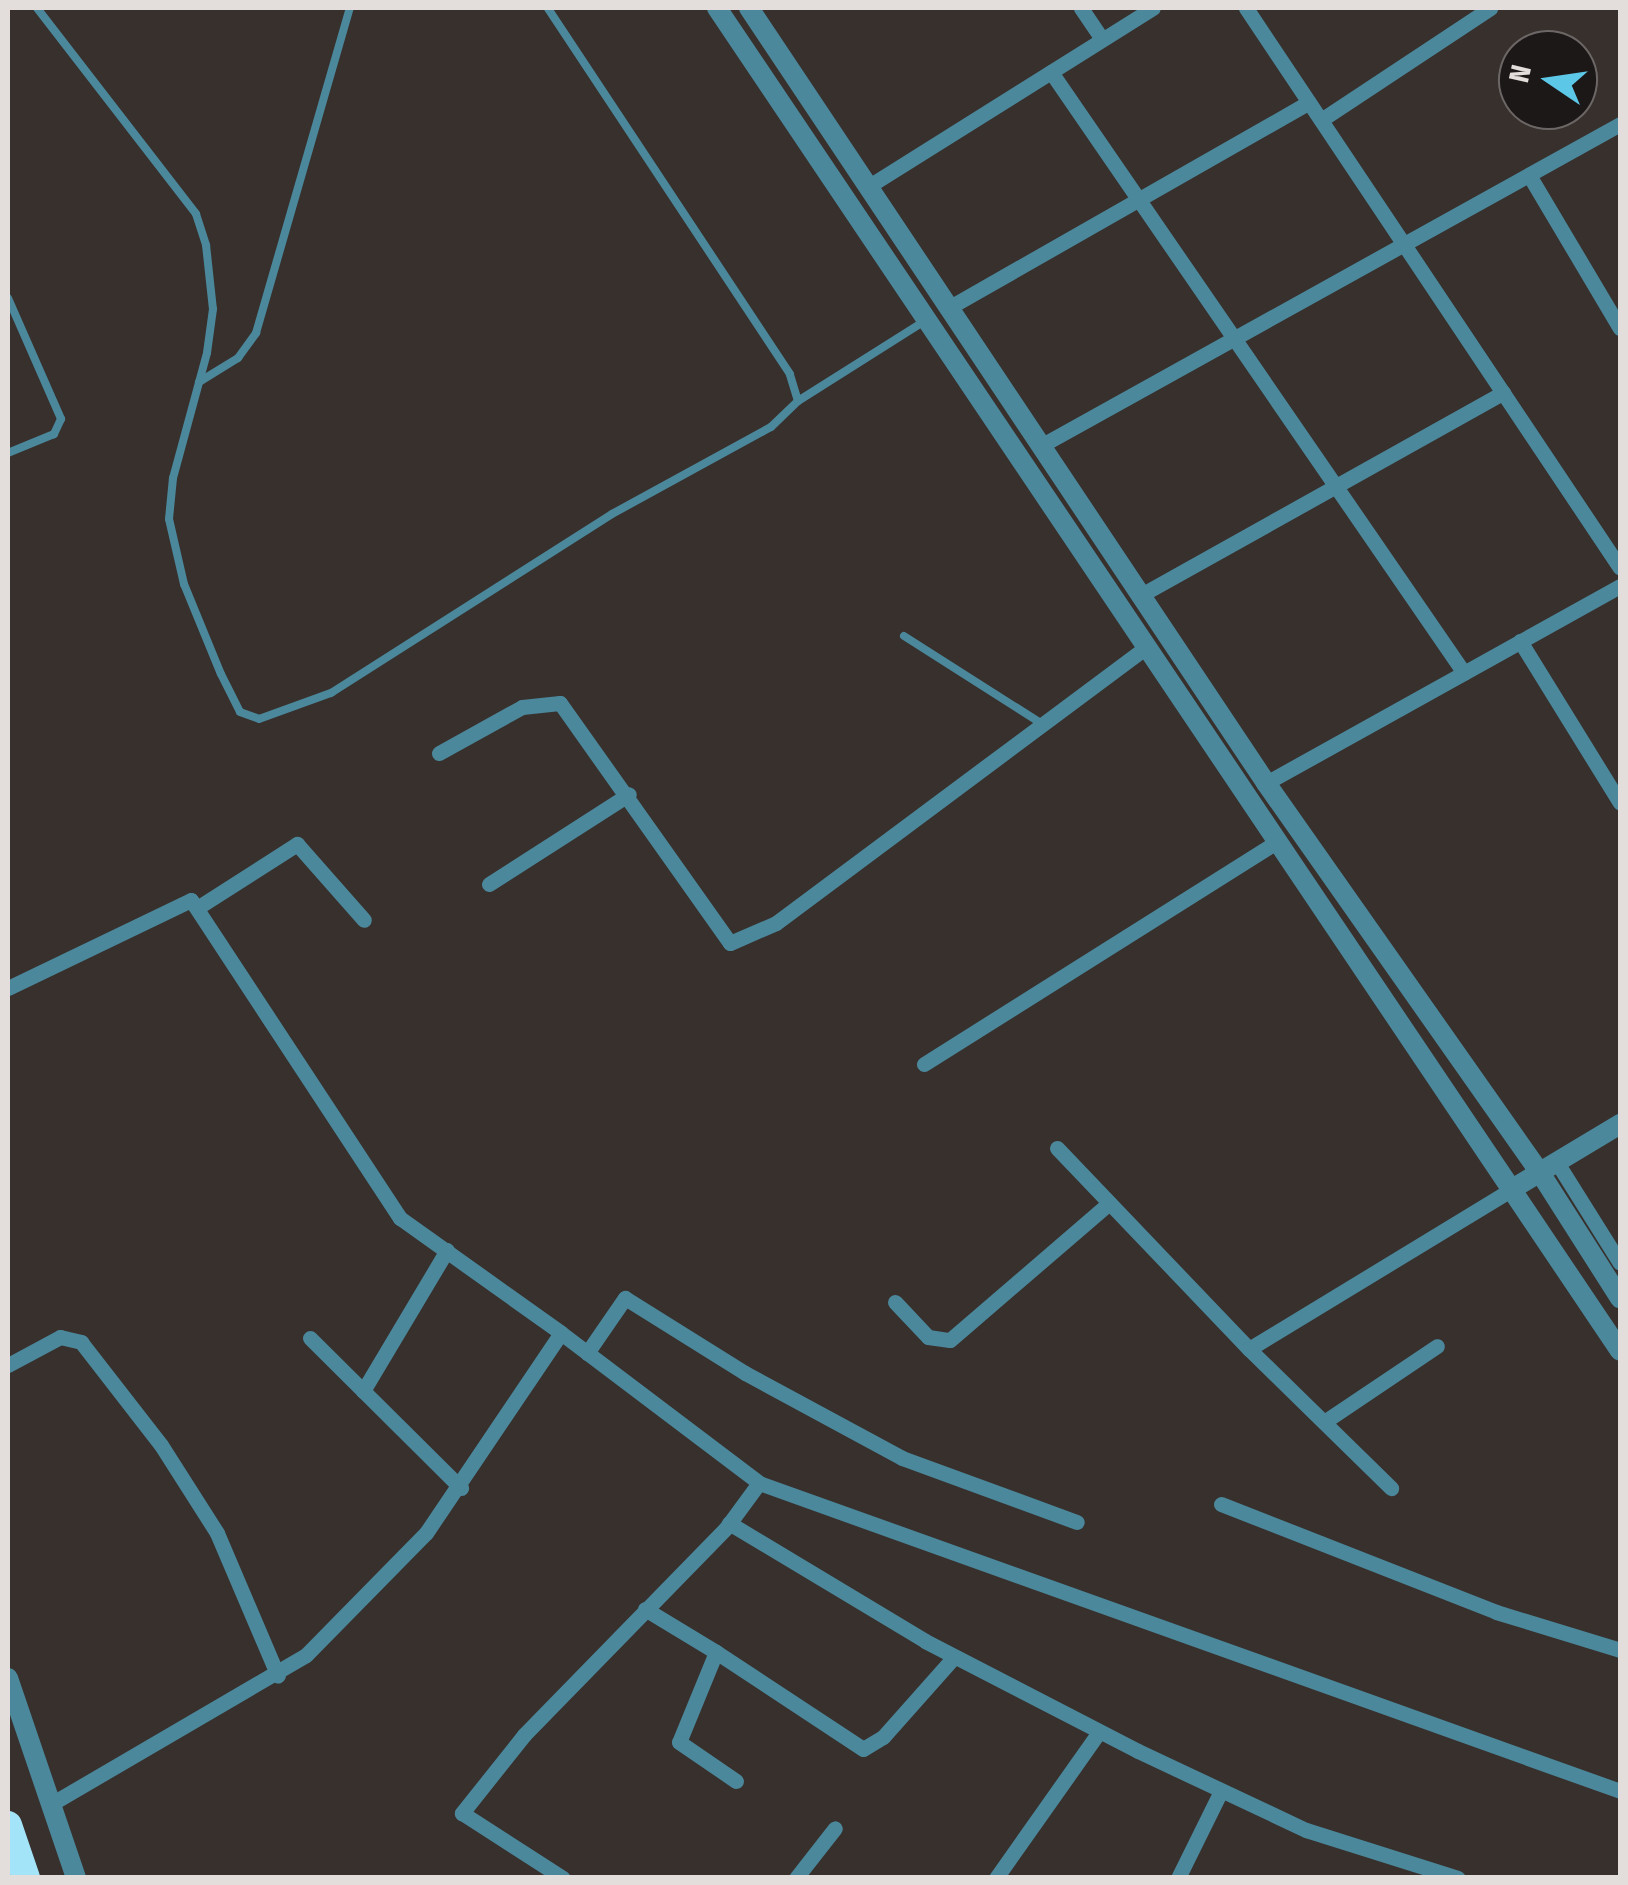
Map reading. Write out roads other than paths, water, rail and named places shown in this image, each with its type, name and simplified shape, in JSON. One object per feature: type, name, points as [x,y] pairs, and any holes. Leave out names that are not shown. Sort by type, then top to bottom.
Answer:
[{"type":"highway","points":[[8,1825],[26,1878]]},
{"type":"street","points":[[717,8],[1144,649],[1620,1352]]},
{"type":"street","points":[[749,8],[1044,444],[1266,783],[1620,1263]]},
{"type":"street","points":[[1081,8],[1102,40]]},
{"type":"street","points":[[870,186],[1153,8]]},
{"type":"street","points":[[1246,8],[1620,568]]},
{"type":"street","points":[[1321,120],[1490,8]]},
{"type":"street","points":[[1051,72],[1464,673]]},
{"type":"street","points":[[950,306],[1309,102]]},
{"type":"street","points":[[1044,444],[1620,124]]},
{"type":"street","points":[[1529,175],[1620,328]]},
{"type":"street","points":[[1141,595],[1503,392]]},
{"type":"street","points":[[1266,783],[1620,586]]},
{"type":"street","points":[[1520,642],[1614,780],[1620,803]]},
{"type":"street","points":[[440,754],[522,707],[548,700],[572,714],[629,794],[718,933],[730,943],[776,923],[1039,722],[1144,649]]},
{"type":"street","points":[[488,884],[629,794]]},
{"type":"street","points":[[924,1064],[1276,842]]},
{"type":"street","points":[[196,908],[297,844],[364,920]]},
{"type":"street","points":[[8,988],[86,956],[179,901],[192,900],[376,1172],[389,1204],[759,1484],[1620,1791]]},
{"type":"street","points":[[1249,1349],[1620,1124]]},
{"type":"street","points":[[1057,1148],[1249,1349],[1392,1488]]},
{"type":"street","points":[[1548,1166],[1620,1298]]},
{"type":"street","points":[[895,1302],[928,1337],[950,1340],[1110,1203]]},
{"type":"street","points":[[363,1391],[447,1250]]},
{"type":"street","points":[[587,1352],[625,1298],[745,1373],[902,1458],[1077,1522]]},
{"type":"street","points":[[51,1804],[278,1676],[372,1594],[461,1488],[561,1333]]},
{"type":"street","points":[[8,1365],[60,1337],[81,1342],[210,1521],[278,1676]]},
{"type":"street","points":[[310,1338],[461,1488]]},
{"type":"street","points":[[1324,1422],[1437,1346]]},
{"type":"street","points":[[563,1878],[462,1814],[536,1722],[730,1523],[759,1484]]},
{"type":"street","points":[[1221,1504],[1496,1612],[1620,1650]]},
{"type":"street","points":[[730,1523],[954,1657],[1099,1732],[1306,1830],[1458,1878]]},
{"type":"street","points":[[645,1609],[862,1749],[882,1737],[954,1657]]},
{"type":"street","points":[[716,1652],[679,1742],[736,1782]]},
{"type":"street","points":[[8,1678],[76,1878]]},
{"type":"street","points":[[996,1878],[1099,1732]]},
{"type":"street","points":[[1178,1878],[1222,1790]]},
{"type":"street","points":[[796,1878],[835,1828]]},
{"type":"lane","points":[[36,8],[196,214],[212,308],[199,382],[173,478],[170,520],[184,584],[221,674],[240,712],[259,719],[331,693],[612,514],[771,428],[798,401],[926,320]]},
{"type":"lane","points":[[199,382],[238,358],[256,333],[350,8]]},
{"type":"lane","points":[[548,8],[790,374],[798,401]]},
{"type":"lane","points":[[8,298],[61,418],[54,434],[8,453]]},
{"type":"lane","points":[[904,636],[1039,722]]}]
